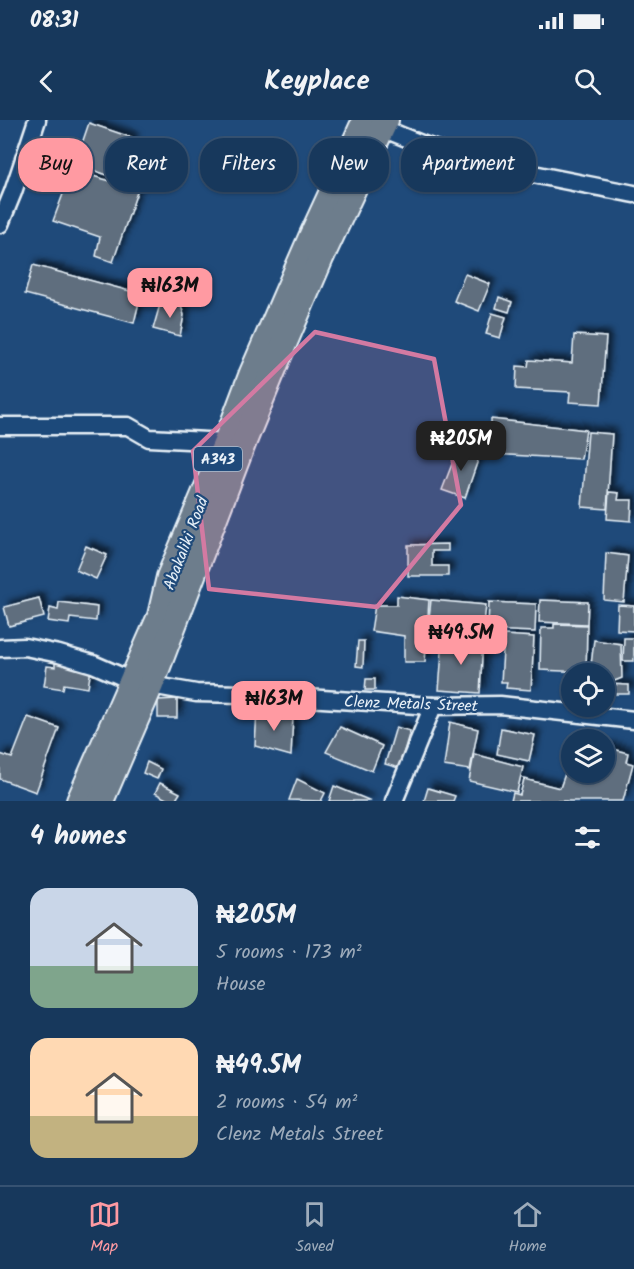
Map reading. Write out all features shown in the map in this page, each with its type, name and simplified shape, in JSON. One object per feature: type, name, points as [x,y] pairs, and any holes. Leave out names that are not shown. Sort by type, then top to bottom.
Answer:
[{"type":"highway","name":"Abakaliki Road","points":[[79,801],[142,683],[169,577],[287,292],[378,123]]},
{"type":"highway","name":"Abakaliki Road","points":[[101,801],[142,683],[378,123]]},
{"type":"street","points":[[0,224],[7,192],[37,120]]},
{"type":"street","points":[[378,123],[436,149],[458,156],[634,194]]},
{"type":"street","points":[[0,426],[128,426],[149,438],[226,442]]},
{"type":"street","name":"Clenz Metals Street","points":[[0,648],[25,647],[59,654],[142,683],[196,693],[433,706],[500,705],[634,720]]},
{"type":"street","points":[[394,801],[433,706]]},
{"type":"highlighted area","points":[[315,332],[434,359],[461,505],[377,607],[209,589],[193,451]]},
{"type":"building","points":[[89,123],[133,138],[105,138],[105,174],[93,170],[93,138],[84,138]]},
{"type":"building","points":[[93,176],[105,180],[105,192],[137,192],[113,262],[96,256],[100,237],[53,221],[64,192],[93,192]]},
{"type":"building","points":[[33,265],[141,294],[134,323],[25,294]]},
{"type":"building","points":[[465,274],[490,284],[479,311],[454,301]]},
{"type":"building","points":[[499,297],[512,302],[509,312],[496,308]]},
{"type":"building","points":[[161,301],[181,306],[184,315],[180,336],[153,329]]},
{"type":"building","points":[[492,313],[506,317],[500,338],[486,334]]},
{"type":"building","points":[[574,335],[606,337],[601,404],[569,402],[570,392],[516,389],[517,366],[528,367],[529,360],[572,363]]},
{"type":"building","points":[[491,419],[586,430],[581,459],[491,454]]},
{"type":"building","points":[[588,432],[612,434],[607,509],[582,507]]},
{"type":"building","points":[[459,446],[480,454],[465,498],[442,490]]},
{"type":"building","points":[[609,492],[619,493],[618,500],[632,500],[631,521],[607,519]]},
{"type":"building","points":[[448,544],[448,551],[432,551],[432,566],[448,566],[448,576],[408,576],[408,545]]},
{"type":"building","points":[[86,546],[107,555],[96,579],[76,570]]},
{"type":"building","points":[[606,553],[628,556],[624,602],[604,600]]},
{"type":"building","points":[[397,596],[429,600],[425,662],[404,662],[404,636],[371,631],[375,605],[397,605]]},
{"type":"building","points":[[39,598],[44,617],[9,626],[4,607]]},
{"type":"building","points":[[431,600],[486,605],[483,633],[428,628]]},
{"type":"building","points":[[540,600],[588,602],[587,624],[539,622]]},
{"type":"building","points":[[59,602],[97,607],[96,621],[70,618],[69,624],[48,621],[50,608],[58,610]]},
{"type":"building","points":[[489,602],[536,604],[535,632],[488,630]]},
{"type":"building","points":[[618,605],[634,606],[634,631],[617,630]]},
{"type":"building","points":[[554,624],[587,625],[586,663],[561,663],[561,671],[540,670],[541,628],[554,628]]},
{"type":"building","points":[[504,635],[534,637],[531,690],[506,688],[507,682],[501,682]]},
{"type":"building","points":[[443,638],[483,641],[480,693],[439,690]]},
{"type":"building","points":[[624,638],[634,638],[634,661],[623,661]]},
{"type":"building","points":[[594,640],[621,644],[622,678],[615,681],[615,663],[591,663]]},
{"type":"building","points":[[358,641],[364,641],[363,667],[356,666]]},
{"type":"building","points":[[55,662],[91,668],[88,688],[64,684],[63,689],[44,686],[47,666],[55,667]]},
{"type":"building","points":[[366,679],[375,679],[375,690],[365,690]]},
{"type":"building","points":[[615,684],[629,685],[629,694],[615,694]]},
{"type":"building","points":[[177,699],[177,718],[158,718],[158,700]]},
{"type":"building","points":[[257,710],[293,716],[291,756],[255,746]]},
{"type":"building","points":[[28,717],[59,728],[36,792],[0,779],[0,754],[12,758]]},
{"type":"building","points":[[450,722],[478,729],[470,770],[444,766]]},
{"type":"building","points":[[340,727],[382,746],[372,771],[326,752]]},
{"type":"building","points":[[396,727],[410,731],[399,768],[385,764]]},
{"type":"building","points":[[501,728],[535,735],[529,761],[497,754]]},
{"type":"building","points":[[615,750],[628,753],[626,762],[633,764],[623,801],[511,801],[513,793],[520,795],[524,779],[560,788],[562,783],[615,783]]},
{"type":"building","points":[[474,754],[523,767],[517,792],[469,781]]},
{"type":"building","points":[[147,762],[161,769],[157,779],[143,773]]},
{"type":"building","points":[[297,779],[325,793],[321,801],[289,800]]},
{"type":"building","points":[[160,783],[180,793],[175,801],[170,801],[155,793]]},
{"type":"building","points":[[334,786],[371,801],[329,801]]},
{"type":"building","points":[[428,788],[455,796],[453,801],[424,801]]}]
